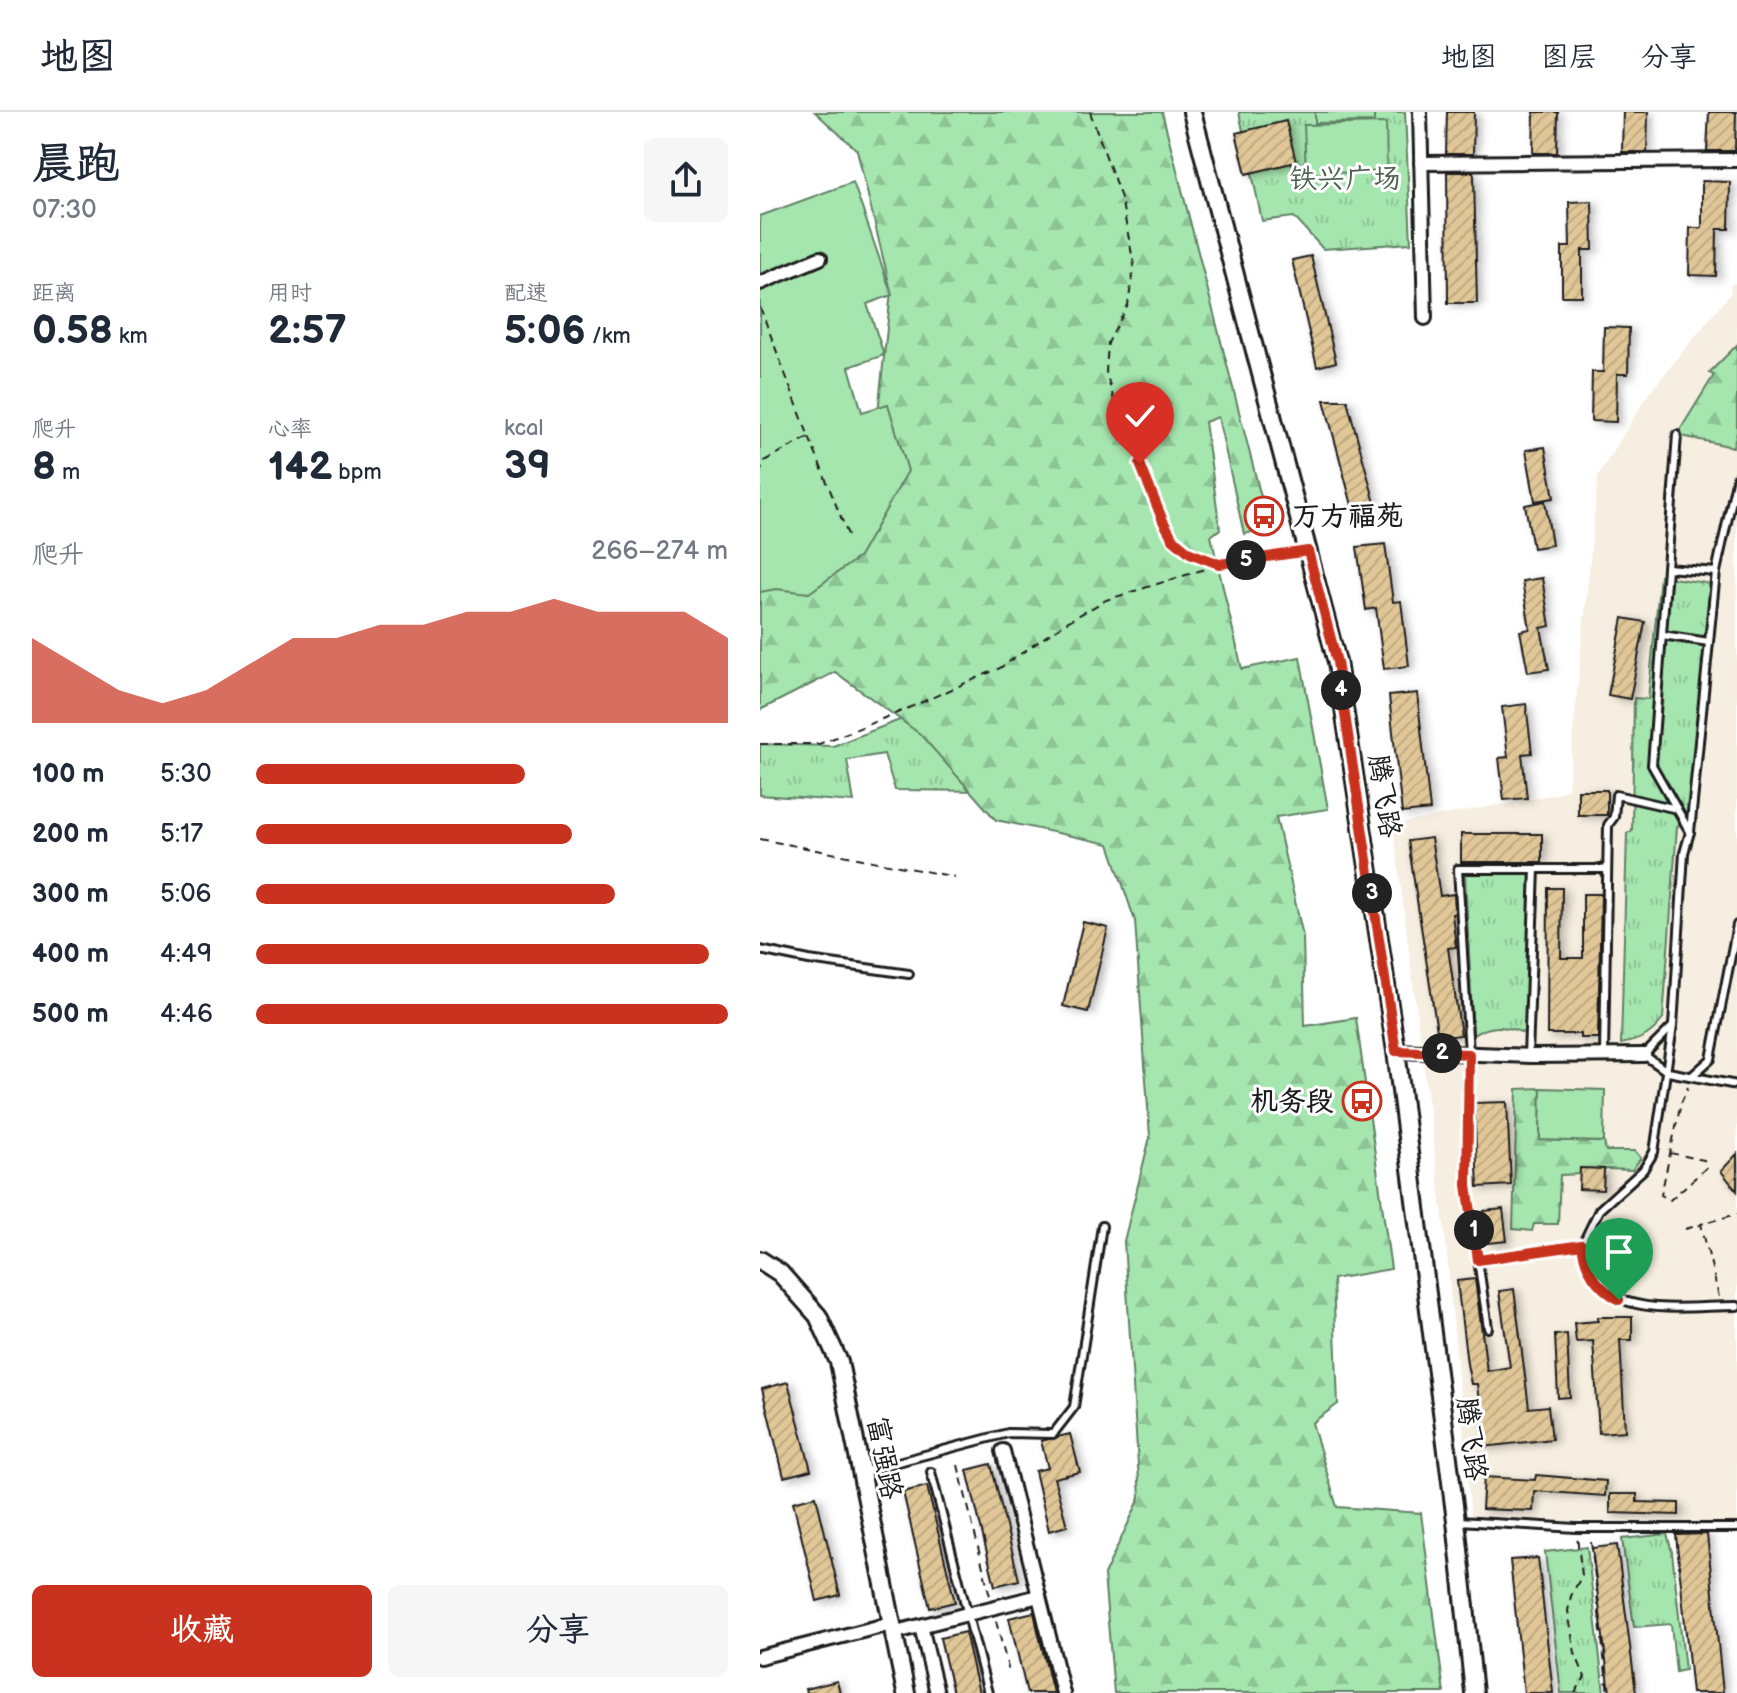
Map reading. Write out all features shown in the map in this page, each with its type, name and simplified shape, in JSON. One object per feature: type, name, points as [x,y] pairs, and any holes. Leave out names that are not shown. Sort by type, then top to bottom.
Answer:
[{"type":"street","name":"腾飞路","points":[[1192,112],[1337,662],[1396,1051],[1456,1521],[1474,1693]]},
{"type":"street","points":[[1420,112],[1425,318]]},
{"type":"street","points":[[1421,163],[1737,160]]},
{"type":"street","points":[[760,283],[820,258]]},
{"type":"street","points":[[1396,1051],[1528,1056],[1644,1055]]},
{"type":"street","name":"富强路","points":[[760,1260],[780,1273],[818,1316],[839,1362],[906,1693]]},
{"type":"street","points":[[1003,1451],[1063,1693]]},
{"type":"street","points":[[760,1657],[891,1628],[921,1626],[1039,1596]]},
{"type":"street","points":[[921,1626],[937,1693]]},
{"type":"lane","points":[[1677,435],[1652,765],[1690,832]]},
{"type":"lane","points":[[1737,477],[1716,572],[1690,832],[1684,853],[1673,1026],[1654,1152],[1643,1170],[1599,1210],[1582,1245],[1585,1263],[1593,1279],[1604,1291],[1619,1300],[1654,1307],[1737,1306]]},
{"type":"lane","points":[[1667,568],[1716,572]]},
{"type":"lane","points":[[1662,635],[1709,642]]},
{"type":"lane","points":[[1604,1056],[1608,825],[1614,817],[1616,795],[1677,809]]},
{"type":"lane","points":[[1488,1328],[1467,1185],[1469,1054],[1458,869],[1607,869]]},
{"type":"lane","points":[[1528,1056],[1535,869]]},
{"type":"lane","points":[[1693,1075],[1711,1059],[1737,925]]},
{"type":"lane","points":[[760,950],[909,974]]},
{"type":"lane","points":[[1673,1026],[1644,1055],[1668,1072],[1737,1085]]},
{"type":"lane","points":[[861,1472],[1008,1433],[1053,1434],[1074,1407],[1102,1226]]},
{"type":"lane","points":[[1478,1260],[1582,1245]]},
{"type":"lane","points":[[931,1472],[988,1693]]},
{"type":"lane","points":[[1456,1521],[1576,1528],[1737,1528]]},
{"type":"path","points":[[1090,112],[1121,198],[1134,265],[1128,305],[1108,343],[1106,372],[1117,411],[1173,539],[1190,553],[1219,564]]},
{"type":"path","points":[[760,307],[848,535]]},
{"type":"path","points":[[760,474],[764,461],[809,437]]},
{"type":"path","points":[[760,744],[819,744],[884,718],[1000,668],[1067,622],[1106,600],[1219,564],[1308,551]]},
{"type":"path","points":[[760,839],[955,877]]},
{"type":"path","points":[[1670,1153],[1704,1160],[1706,1168],[1670,1200],[1661,1195],[1670,1153],[1681,1103],[1693,1075]]},
{"type":"path","points":[[1685,1229],[1737,1214]]},
{"type":"path","points":[[1701,1224],[1721,1306]]},
{"type":"path","points":[[958,1465],[1009,1672]]},
{"type":"path","points":[[1575,1693],[1585,1677],[1575,1653],[1568,1611],[1571,1596],[1582,1575],[1576,1528]]},
{"type":"path","points":[[1591,1542],[1608,1693]]},
{"type":"shaded area","points":[[1737,283],[1737,1522],[1552,1521],[1471,1516],[1445,1233],[1393,825],[1556,794],[1568,788],[1598,476],[1649,393],[1730,294],[1731,284]]},
{"type":"green space","points":[[815,112],[1162,112],[1269,528],[1244,534],[1218,417],[1205,422],[1220,529],[1211,536],[1242,669],[1300,657],[1328,809],[1276,817],[1303,936],[1305,1026],[1356,1018],[1391,1269],[1333,1279],[1338,1404],[1312,1423],[1337,1507],[1421,1513],[1444,1693],[1114,1693],[1104,1575],[1140,1498],[1124,1241],[1150,1137],[1135,921],[1109,844],[996,820],[920,734],[835,672],[760,710],[760,570],[807,593],[874,532],[876,431],[891,291],[857,150]]},
{"type":"green space","name":"铁兴广场","points":[[1239,112],[1405,112],[1411,243],[1323,249],[1294,217],[1262,221]]},
{"type":"green space","points":[[1315,112],[1374,112],[1374,122],[1315,123]]},
{"type":"green space","points":[[1386,123],[1387,171],[1306,174],[1304,125]]},
{"type":"green space","points":[[853,182],[892,295],[867,304],[884,355],[849,367],[862,412],[888,404],[908,471],[859,557],[809,593],[776,589],[760,592],[760,216]]},
{"type":"green space","points":[[1737,345],[1737,432],[1733,447],[1677,435],[1714,375],[1709,373]]},
{"type":"green space","points":[[1660,576],[1712,584],[1688,816],[1677,827],[1663,1019],[1645,1036],[1621,1044],[1627,833],[1632,831],[1634,698],[1648,699]]},
{"type":"green space","points":[[915,714],[989,791],[895,790],[884,754],[847,760],[854,802],[760,795],[760,744],[833,746]]},
{"type":"green space","points":[[1465,874],[1531,874],[1525,1034],[1499,1027],[1473,1035]]},
{"type":"green space","points":[[1541,1088],[1540,1140],[1604,1142],[1606,1151],[1635,1151],[1641,1158],[1632,1170],[1581,1168],[1580,1174],[1560,1175],[1558,1224],[1534,1224],[1532,1231],[1513,1229],[1517,1089]]},
{"type":"green space","points":[[1541,1088],[1605,1090],[1604,1142],[1540,1140]]},
{"type":"green space","points":[[1667,1534],[1672,1552],[1685,1670],[1676,1672],[1671,1624],[1634,1627],[1622,1539]]},
{"type":"green space","points":[[1587,1547],[1604,1693],[1561,1693],[1545,1552]]},
{"type":"building","points":[[1447,112],[1474,112],[1473,154],[1446,154]]},
{"type":"building","points":[[1534,112],[1558,112],[1557,153],[1533,153]]},
{"type":"building","points":[[1623,112],[1648,112],[1647,152],[1622,152]]},
{"type":"building","points":[[1709,112],[1736,112],[1735,151],[1707,151]]},
{"type":"building","points":[[1286,121],[1296,162],[1246,174],[1236,133]]},
{"type":"building","points":[[1447,172],[1473,172],[1474,176],[1477,303],[1448,303]]},
{"type":"building","points":[[1702,181],[1730,182],[1729,229],[1717,229],[1716,276],[1689,275],[1690,228],[1702,228]]},
{"type":"building","points":[[1592,201],[1593,250],[1582,250],[1582,296],[1562,296],[1562,247],[1570,247],[1569,202]]},
{"type":"building","points":[[1311,256],[1336,362],[1317,367],[1292,260]]},
{"type":"building","points":[[1604,327],[1629,328],[1628,374],[1617,374],[1616,422],[1591,421],[1592,372],[1603,372]]},
{"type":"building","points":[[1324,400],[1347,400],[1375,503],[1353,509]]},
{"type":"building","points":[[1545,447],[1554,498],[1535,501],[1526,450]]},
{"type":"building","points":[[1545,501],[1552,545],[1533,548],[1525,505]]},
{"type":"building","points":[[1385,544],[1393,602],[1401,601],[1409,666],[1384,669],[1376,608],[1366,610],[1357,547]]},
{"type":"building","points":[[1542,578],[1550,626],[1541,628],[1549,669],[1528,672],[1520,631],[1530,629],[1522,581]]},
{"type":"building","points":[[1623,618],[1645,622],[1630,699],[1608,695]]},
{"type":"building","points":[[1417,693],[1430,810],[1402,813],[1389,696]]},
{"type":"building","points":[[1526,704],[1532,753],[1522,754],[1527,798],[1504,800],[1499,758],[1508,757],[1502,707]]},
{"type":"building","points":[[1578,790],[1607,790],[1607,815],[1578,815]]},
{"type":"building","points":[[1461,834],[1542,834],[1542,862],[1461,862]]},
{"type":"building","points":[[1431,838],[1440,896],[1454,894],[1455,913],[1452,914],[1456,947],[1448,948],[1461,1035],[1438,1038],[1408,841]]},
{"type":"building","points":[[1548,888],[1562,888],[1561,958],[1583,958],[1583,894],[1601,894],[1598,1038],[1580,1038],[1580,1034],[1547,1034]]},
{"type":"building","points":[[1083,922],[1108,928],[1088,1012],[1063,1006]]},
{"type":"building","points":[[1507,1102],[1511,1185],[1478,1187],[1474,1103]]},
{"type":"building","points":[[1737,1154],[1737,1191],[1721,1171]]},
{"type":"building","points":[[1580,1168],[1604,1169],[1603,1190],[1579,1189]]},
{"type":"building","points":[[1503,1209],[1507,1241],[1488,1243],[1484,1211]]},
{"type":"building","points":[[1475,1279],[1487,1371],[1510,1367],[1499,1291],[1514,1289],[1529,1408],[1548,1406],[1552,1439],[1484,1447],[1477,1384],[1471,1384],[1467,1364],[1457,1281]]},
{"type":"building","points":[[1598,1317],[1632,1317],[1632,1340],[1620,1340],[1625,1431],[1599,1433],[1593,1341],[1576,1342],[1574,1323],[1598,1321]]},
{"type":"building","points":[[1567,1334],[1570,1397],[1558,1398],[1555,1335]]},
{"type":"building","points":[[788,1382],[811,1470],[784,1477],[762,1389]]},
{"type":"building","points":[[1070,1434],[1080,1472],[1054,1478],[1067,1526],[1049,1531],[1035,1471],[1048,1468],[1041,1441]]},
{"type":"building","points":[[991,1464],[1019,1580],[995,1586],[967,1470]]},
{"type":"building","points":[[1536,1475],[1606,1481],[1605,1496],[1534,1491],[1533,1511],[1482,1509],[1484,1477],[1535,1480]]},
{"type":"building","points":[[927,1486],[955,1602],[930,1608],[903,1492]]},
{"type":"building","points":[[1610,1494],[1637,1494],[1637,1502],[1679,1503],[1679,1515],[1610,1513]]},
{"type":"building","points":[[816,1496],[840,1595],[817,1601],[793,1502]]},
{"type":"building","points":[[1707,1534],[1723,1693],[1692,1693],[1676,1535]]},
{"type":"building","points":[[1617,1545],[1636,1693],[1610,1693],[1592,1548]]},
{"type":"building","points":[[1538,1558],[1553,1693],[1524,1693],[1510,1560]]},
{"type":"building","points":[[1034,1612],[1053,1693],[1027,1693],[1009,1618]]},
{"type":"building","points":[[965,1632],[979,1693],[953,1693],[940,1638]]},
{"type":"building","points":[[837,1681],[840,1693],[806,1693],[805,1689]]},
{"type":"place","name":"万方福苑","points":[[1264,516]]},
{"type":"place","name":"机务段","points":[[1362,1101]]},
{"type":"route","points":[[1140,464],[1173,539],[1190,553],[1219,564],[1308,551],[1337,662],[1396,1051],[1469,1054],[1467,1185],[1478,1260],[1582,1245],[1585,1263],[1593,1279],[1604,1291],[1619,1300]]}]
